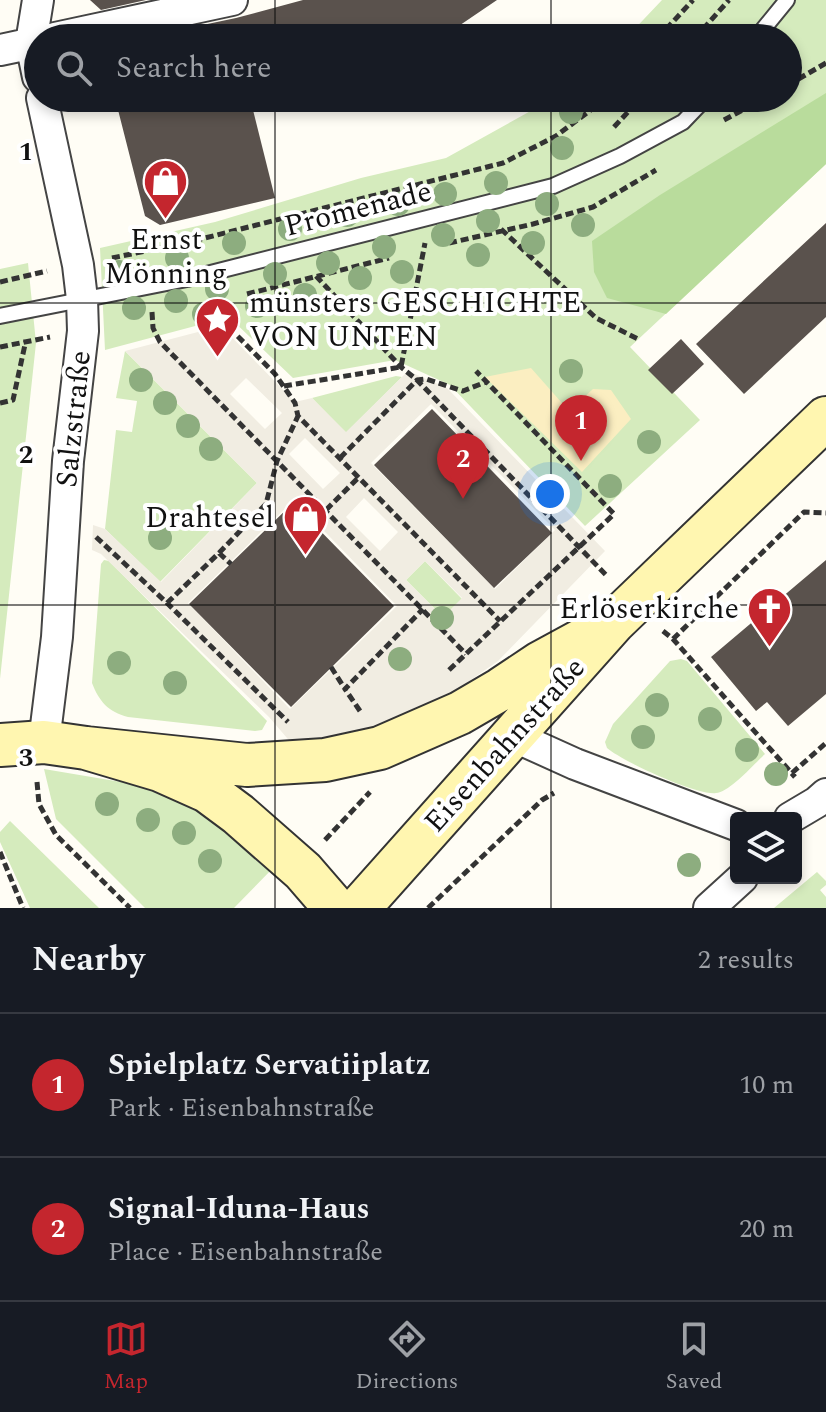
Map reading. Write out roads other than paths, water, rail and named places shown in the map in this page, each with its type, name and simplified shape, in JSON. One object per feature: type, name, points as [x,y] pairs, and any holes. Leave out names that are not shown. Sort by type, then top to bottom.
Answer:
[{"type":"main road","name":"Eisenbahnstraße","points":[[359,908],[623,613],[826,418]]},
{"type":"main road","points":[[0,745],[44,742],[247,765],[325,760],[380,748],[460,713],[623,613]]},
{"type":"main road","points":[[86,748],[160,770],[207,791],[303,871],[335,908]]},
{"type":"street","points":[[38,0],[40,24]]},
{"type":"street","points":[[120,24],[232,0]]},
{"type":"street","points":[[0,50],[24,45]]},
{"type":"street","name":"Salzstraße","points":[[44,742],[57,637],[68,461],[83,331],[78,265],[45,112]]},
{"type":"street","points":[[513,736],[575,764],[730,823]]},
{"type":"street","points":[[800,812],[822,798]]},
{"type":"street","points":[[709,908],[735,884]]},
{"type":"lane","points":[[767,24],[787,0]]},
{"type":"lane","name":"Promenade","points":[[0,316],[187,279],[553,186],[620,156],[683,122],[693,112]]},
{"type":"place","name":"Ernst Mönning","points":[[166,221]]},
{"type":"place","name":"münsters GESCHICHTE VON UNTEN","points":[[218,359]]},
{"type":"place","name":"Spielplatz Servatiiplatz","points":[[581,461]]},
{"type":"place","name":"Signal-Iduna-Haus","points":[[463,499]]},
{"type":"place","name":"Drahtesel","points":[[305,557]]},
{"type":"place","name":"Erlöserkirche","points":[[770,648]]}]
